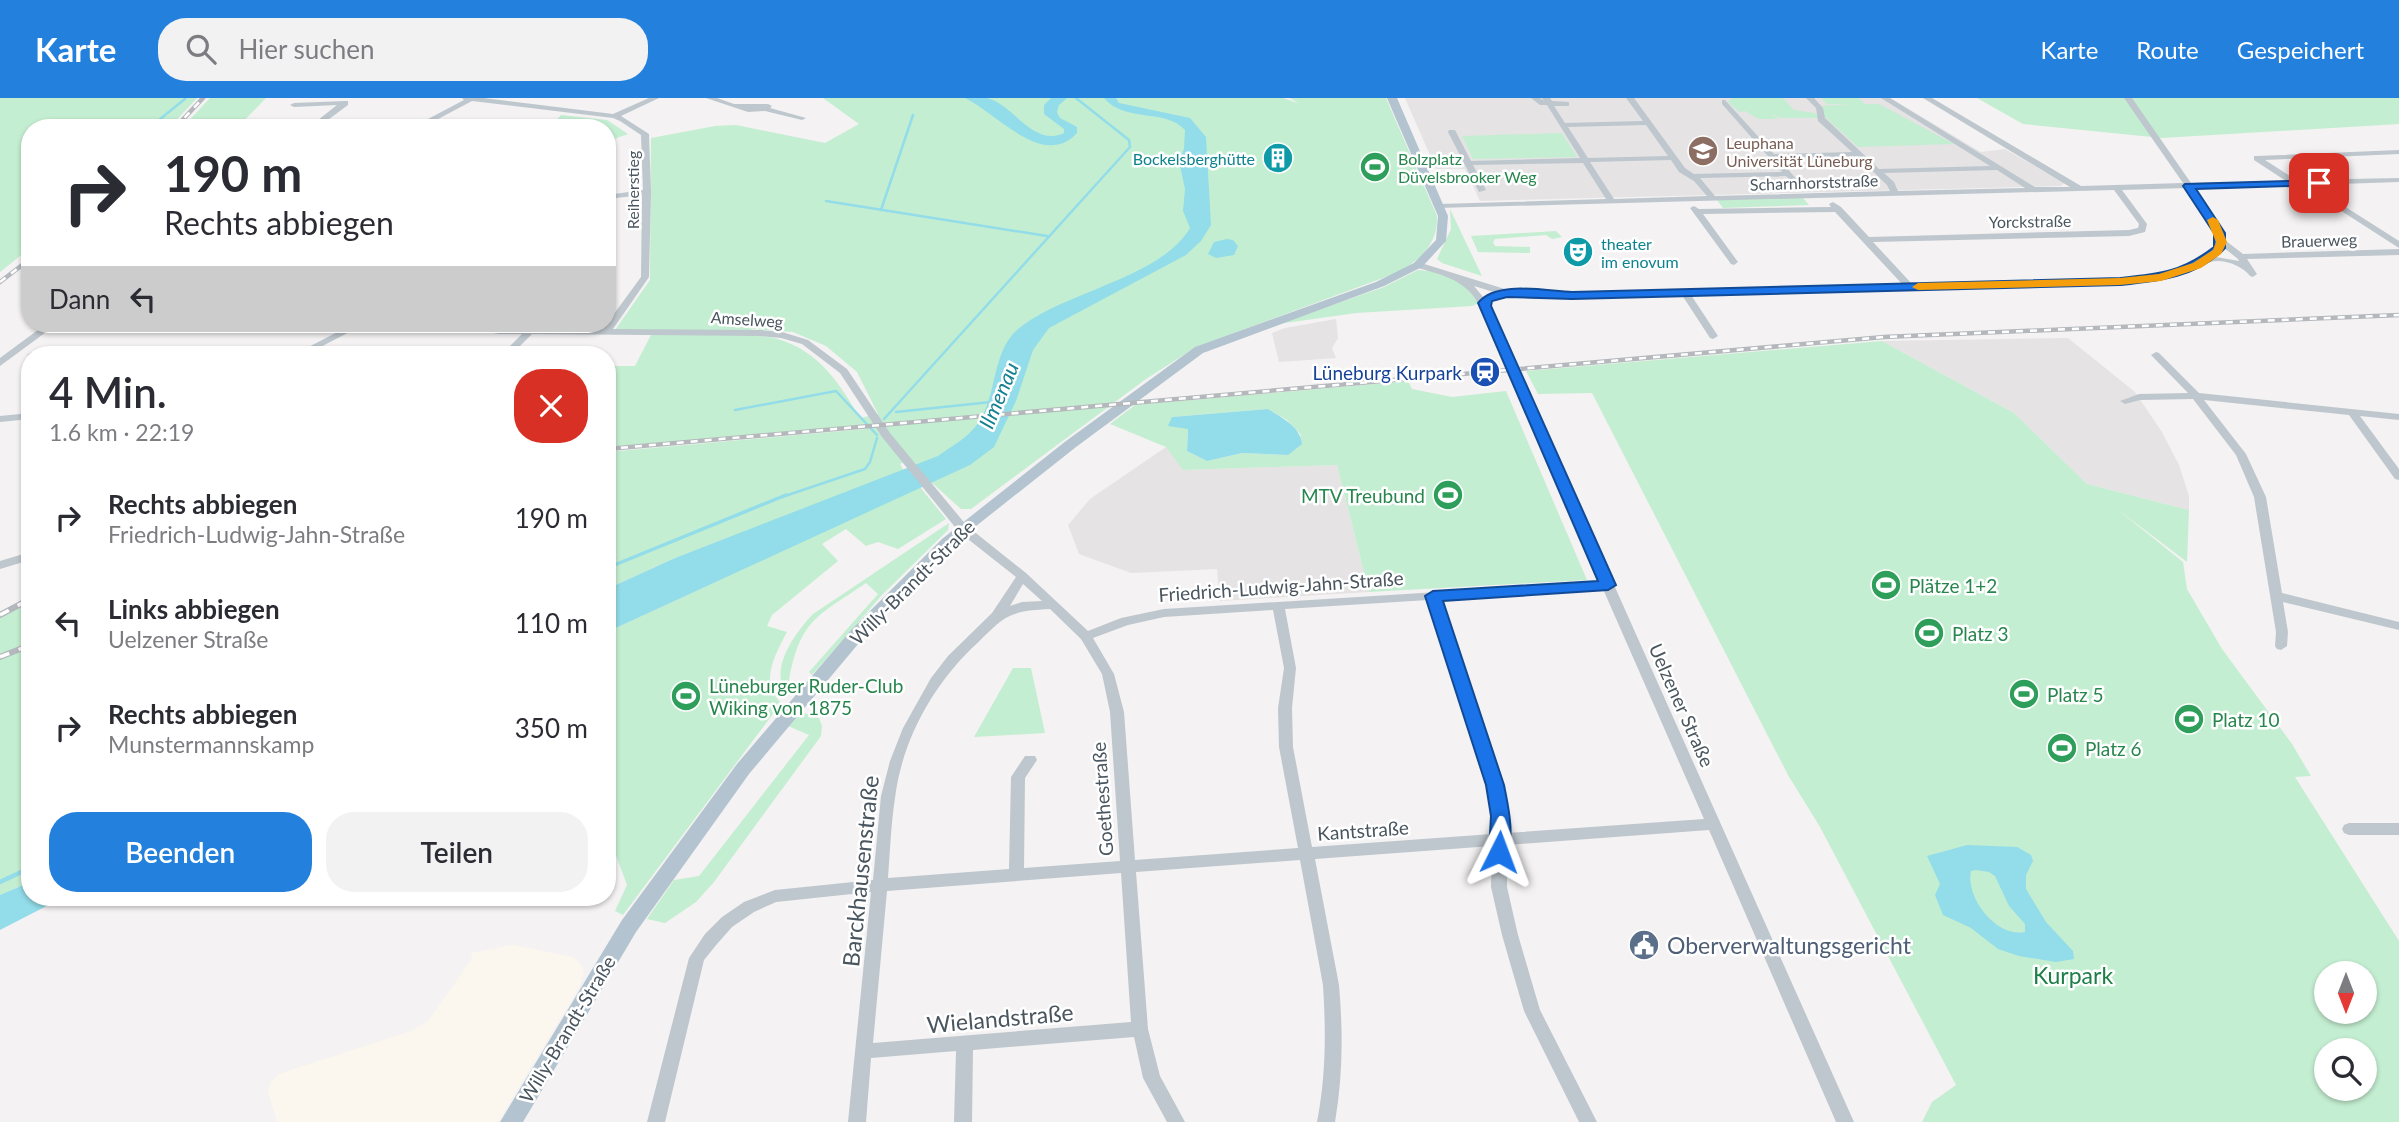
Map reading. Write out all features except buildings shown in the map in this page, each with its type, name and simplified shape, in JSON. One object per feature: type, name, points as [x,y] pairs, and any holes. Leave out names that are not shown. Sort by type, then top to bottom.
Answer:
[{"type":"main road","points":[[1392,98],[1439,206]]},
{"type":"main road","name":"Willy-Brandt-Straße","points":[[511,1122],[629,926],[774,730],[858,633],[963,529],[1092,428],[1199,350],[1380,284],[1421,263],[1438,246],[1443,235],[1444,222],[1439,206]]},
{"type":"street","points":[[431,119],[468,98]]},
{"type":"street","name":"Reiherstieg","points":[[468,98],[614,116],[623,119],[645,135],[645,277],[616,318]]},
{"type":"street","points":[[614,116],[655,98]]},
{"type":"street","points":[[709,98],[750,111],[766,110],[802,118]]},
{"type":"street","points":[[1535,98],[1566,104]]},
{"type":"street","points":[[1630,98],[1682,170],[1692,176],[1713,199]]},
{"type":"street","points":[[1810,98],[1819,108],[1821,119],[1891,184],[1895,194]]},
{"type":"street","points":[[1885,98],[2035,190]]},
{"type":"street","points":[[1927,98],[2080,189]]},
{"type":"street","points":[[2128,98],[2214,223],[2221,245],[2244,263]]},
{"type":"street","points":[[294,105],[348,100]]},
{"type":"street","points":[[324,119],[348,100]]},
{"type":"street","points":[[1548,101],[1611,201]]},
{"type":"street","points":[[1725,102],[1801,189]]},
{"type":"street","points":[[1563,125],[1648,123]]},
{"type":"street","points":[[1452,131],[1482,190]]},
{"type":"street","points":[[2399,152],[2257,158],[2399,245]]},
{"type":"street","points":[[1772,156],[1858,154]]},
{"type":"street","points":[[1468,163],[1674,158]]},
{"type":"street","points":[[1877,171],[1999,168]]},
{"type":"street","points":[[1692,176],[1788,174]]},
{"type":"street","points":[[2189,186],[2399,180]]},
{"type":"street","points":[[2384,181],[2399,190]]},
{"type":"street","name":"Scharnhorststraße","points":[[1439,206],[2189,186]]},
{"type":"street","name":"Yorckstraße","points":[[1867,240],[2129,233],[2142,230],[2143,224],[2116,188]]},
{"type":"street","points":[[616,196],[647,192]]},
{"type":"street","points":[[1826,196],[1910,287]]},
{"type":"street","points":[[1688,199],[1734,262]]},
{"type":"street","name":"Scharnhorststraße","points":[[1697,212],[1838,209]]},
{"type":"street","points":[[1421,263],[1483,287],[1507,293],[1557,296],[2138,281],[2176,274],[2209,259],[2221,245]]},
{"type":"street","points":[[2221,245],[2244,263]]},
{"type":"street","name":"Brauerweg","points":[[2244,263],[2399,252]]},
{"type":"street","points":[[2209,259],[2244,263]]},
{"type":"street","name":"Uelzener Straße","points":[[1421,263],[1483,287],[1483,303],[1845,1122]]},
{"type":"street","points":[[1483,287],[1557,296]]},
{"type":"street","points":[[1483,303],[1488,298],[1507,293]]},
{"type":"street","points":[[1685,293],[1713,335]]},
{"type":"street","name":"Amselweg","points":[[616,333],[737,332],[796,338],[832,361],[851,379],[875,420],[905,462],[963,529]]},
{"type":"street","points":[[23,346],[40,333]]},
{"type":"street","points":[[316,346],[342,333]]},
{"type":"street","points":[[515,346],[527,333]]},
{"type":"street","points":[[4,360],[21,347]]},
{"type":"street","points":[[2156,355],[2196,396],[2241,454],[2251,472],[2260,497],[2281,646]]},
{"type":"street","points":[[2125,401],[2139,397],[2196,396],[2399,416]]},
{"type":"street","points":[[2351,411],[2399,477]]},
{"type":"street","points":[[0,419],[21,417]]},
{"type":"street","name":"Goethestraße","points":[[963,529],[1022,576],[1086,636],[1108,674],[1113,692],[1140,1029],[1152,1078],[1176,1122]]},
{"type":"street","points":[[0,565],[21,559]]},
{"type":"street","name":"Barckhausenstraße","points":[[856,1122],[888,796],[896,759],[906,732],[937,680],[996,616],[1022,576]]},
{"type":"street","name":"Friedrich-Ludwig-Jahn-Straße","points":[[1086,636],[1150,614],[1608,585]]},
{"type":"street","points":[[1433,596],[1495,785],[1500,816],[1499,887],[1532,1011],[1588,1122]]},
{"type":"street","points":[[2276,596],[2399,626]]},
{"type":"street","points":[[996,616],[1022,606],[1054,605]]},
{"type":"street","points":[[1278,605],[1290,668],[1284,708],[1286,747],[1334,1013],[1334,1073],[1326,1122]]},
{"type":"street","points":[[1016,875],[1018,776],[1030,760]]},
{"type":"street","name":"Kantstraße","points":[[656,1122],[697,958],[727,922],[749,906],[775,895],[1713,824]]},
{"type":"street","points":[[2349,829],[2399,829]]},
{"type":"street","name":"Wielandstraße","points":[[863,1051],[1140,1029]]},
{"type":"street","points":[[963,1122],[965,1044]]},
{"type":"shaded area","name":"Leuphana Universität Lüneburg","points":[[1405,98],[1890,98],[1981,152],[2005,149],[2064,183],[2061,186],[1480,201],[1465,169],[1436,169]]},
{"type":"shaded area","points":[[1336,319],[1338,338],[1332,348],[1336,358],[1279,362],[1272,333],[1285,328]]},
{"type":"shaded area","points":[[2068,338],[2135,392],[2162,432],[2179,465],[2189,496],[2189,510],[2087,484],[2014,413],[1882,341]]},
{"type":"shaded area","points":[[1166,447],[1184,470],[1337,465],[1369,592],[1220,601],[1217,569],[1131,573],[1079,554],[1068,525],[1090,499]]},
{"type":"shaded area","points":[[513,945],[568,956],[576,959],[584,970],[579,987],[498,1122],[277,1122],[268,1090],[279,1074],[411,1031],[428,1021],[472,959],[471,953]]},
{"type":"green space","points":[[0,98],[197,98],[177,119],[21,119],[21,255],[0,272]]},
{"type":"green space","points":[[210,98],[266,98],[246,119],[190,119]]},
{"type":"green space","points":[[823,98],[1283,98],[1298,103],[1290,98],[1386,98],[1437,216],[1437,226],[1427,250],[1399,272],[1196,347],[1146,379],[971,509],[961,509],[931,482],[935,480],[910,460],[900,464],[904,471],[675,558],[616,585],[616,451],[865,429],[864,425],[616,446],[616,366],[635,366],[653,331],[616,330],[650,280],[651,138],[715,126],[736,125],[825,143],[859,124]],"holes":[[[753,329],[793,332],[826,346],[857,372],[878,414],[860,418],[836,381],[806,352],[778,339],[745,334]]]},
{"type":"green space","points":[[1732,98],[1783,98],[1794,110],[1815,113],[1819,118],[1781,118],[1772,114],[1779,119],[1758,119],[1745,111],[1739,112],[1728,102]]},
{"type":"green space","points":[[1821,98],[1859,98],[1865,104],[1879,104],[1954,144],[1858,147],[1824,116],[1819,106],[1852,104],[1827,104]]},
{"type":"green space","points":[[1977,98],[2399,98],[2399,124],[2162,138],[2023,124]]},
{"type":"green space","points":[[561,115],[598,119],[557,119]]},
{"type":"green space","points":[[616,126],[628,134],[616,138]]},
{"type":"green space","points":[[1562,133],[1577,157],[1473,159],[1462,136]]},
{"type":"green space","points":[[1802,197],[1809,205],[1723,208],[1717,200]]},
{"type":"green space","points":[[1450,209],[1482,276],[1437,259],[1451,229]]},
{"type":"green space","points":[[1556,231],[1562,237],[1552,239],[1546,235],[1495,239],[1493,242],[1495,246],[1530,247],[1530,253],[1478,252],[1471,236]]},
{"type":"green space","points":[[1418,270],[1453,278],[1479,303],[1472,306],[1356,313],[1278,324],[1384,287]]},
{"type":"green space","name":"Kurpark","points":[[1882,341],[2014,413],[2087,484],[2189,510],[2187,562],[2117,509],[2183,562],[2187,589],[2222,649],[2292,744],[2311,776],[2295,777],[2399,941],[2399,1122],[1922,1122],[1932,1102],[1956,1085],[1820,827],[1788,775],[1592,393],[1538,394],[1526,371]]},
{"type":"green space","name":"MTV Treubund","points":[[1408,381],[1412,389],[1452,397],[1506,391],[1587,580],[1369,592],[1337,465],[1183,470],[1166,447],[1110,424],[1135,405]],"holes":[[[1268,409],[1287,420],[1301,435],[1288,455],[1242,453],[1207,461],[1187,451],[1188,429],[1172,417]]]},
{"type":"green space","points":[[920,487],[946,519],[898,549],[878,542],[866,546],[846,529],[822,544],[838,561],[772,615],[767,626],[787,632],[774,659],[770,677],[774,695],[781,703],[623,915],[615,911],[627,885],[616,855],[616,628]]},
{"type":"green space","points":[[949,523],[948,530],[882,595],[812,675],[809,672],[878,594],[866,583],[814,621],[799,644],[793,660],[789,681],[795,688],[788,696],[782,686],[782,664],[792,642],[813,614]]},
{"type":"green space","points":[[21,607],[21,886],[0,895],[0,618]]},
{"type":"green space","points":[[1013,668],[1031,668],[1045,733],[974,737]]},
{"type":"green space","points":[[801,712],[819,718],[821,736],[714,882],[696,902],[665,923],[647,919],[674,880],[699,876],[809,735],[788,726]]},
{"type":"water","points":[[965,98],[987,98],[997,102],[1033,130],[1053,136],[1064,133],[1064,129],[1044,114],[1044,105],[1051,98],[1067,98],[1059,105],[1057,112],[1060,118],[1077,127],[1077,133],[1064,143],[1050,145],[1035,142]]},
{"type":"water","name":"Ilmenau","points":[[1104,98],[1116,98],[1119,103],[1190,118],[1206,137],[1211,225],[1201,241],[1186,255],[1049,328],[1033,350],[1016,401],[994,447],[970,465],[616,628],[616,585],[675,558],[938,456],[979,422],[989,399],[1003,350],[1017,330],[1058,305],[1134,273],[1176,245],[1190,228],[1183,211],[1185,189],[1179,161],[1184,149],[1185,130],[1167,119],[1113,106]]},
{"type":"water","points":[[1233,240],[1238,246],[1234,255],[1216,258],[1208,254],[1214,242]]},
{"type":"water","points":[[1268,409],[1290,423],[1301,438],[1302,444],[1288,455],[1242,453],[1207,461],[1187,451],[1188,429],[1168,426],[1172,417]]},
{"type":"water","points":[[1967,845],[2017,847],[2031,855],[2033,861],[2026,875],[2026,889],[2046,922],[2073,951],[2074,959],[2056,962],[2019,956],[1998,949],[1971,928],[1943,915],[1935,895],[1940,884],[1927,856]],"holes":[[[1971,871],[1989,872],[1995,876],[2009,906],[2025,924],[2025,932],[2004,929],[1985,914],[1978,904],[1970,882]]]},
{"type":"water","points":[[21,886],[21,906],[46,906],[0,930],[0,895]]},
{"type":"waterway","points":[[160,119],[186,98]]},
{"type":"waterway","points":[[884,419],[1130,147],[1129,140],[1076,98]]},
{"type":"waterway","points":[[881,210],[913,115]]},
{"type":"waterway","points":[[826,201],[881,210]]},
{"type":"waterway","points":[[881,210],[1047,236]]},
{"type":"waterway","points":[[735,410],[836,391],[877,435]]},
{"type":"waterway","name":"Ilmenau","points":[[896,412],[991,402]]},
{"type":"waterway","points":[[782,497],[865,469],[870,462],[877,438]]},
{"type":"waterway","points":[[616,564],[786,495]]},
{"type":"waterway","points":[[0,882],[21,872]]},
{"type":"railway","points":[[183,119],[203,98]]},
{"type":"railway","points":[[0,282],[21,266]]},
{"type":"railway","points":[[616,448],[1884,337],[2399,315]]},
{"type":"railway","points":[[0,615],[21,604]]},
{"type":"railway","points":[[0,657],[21,649]]},
{"type":"slow traffic","points":[[1918,287],[2120,282],[2161,278],[2197,266],[2220,248],[2220,233],[2213,220]]},
{"type":"place","name":"Leuphana Universität Lüneburg","points":[[1703,151]]},
{"type":"place","name":"Bockelsberghütte","points":[[1278,158]]},
{"type":"place","name":"Bolzplatz Düvelsbrooker Weg","points":[[1375,167]]},
{"type":"place","name":"theater im enovum","points":[[1578,252]]},
{"type":"place","name":"Lüneburg Kurpark","points":[[1485,372]]},
{"type":"place","name":"MTV Treubund","points":[[1448,495]]},
{"type":"place","name":"Plätze 1+2","points":[[1886,585]]},
{"type":"place","name":"Platz 3","points":[[1929,633]]},
{"type":"place","name":"Platz 5","points":[[2024,694]]},
{"type":"place","name":"Lüneburger Ruder-Club Wiking von 1875","points":[[686,696]]},
{"type":"place","name":"Platz 10","points":[[2189,719]]},
{"type":"place","name":"Platz 6","points":[[2062,748]]},
{"type":"place","name":"Oberverwaltungsgericht","points":[[1644,945]]},
{"type":"route","points":[[1499,852],[1500,816],[1495,785],[1433,596],[1608,585],[1483,303],[1488,298],[1507,293],[1521,296],[1572,296],[2120,282],[2161,278],[2197,266],[2213,256],[2222,242],[2220,233],[2189,186],[2319,183]]}]
